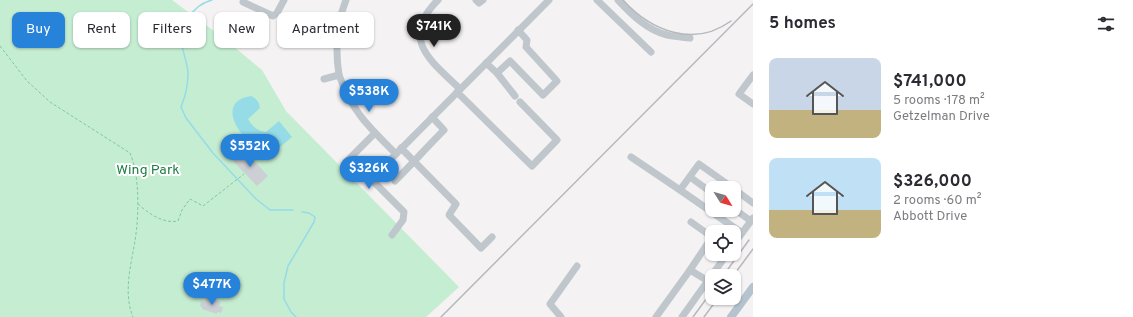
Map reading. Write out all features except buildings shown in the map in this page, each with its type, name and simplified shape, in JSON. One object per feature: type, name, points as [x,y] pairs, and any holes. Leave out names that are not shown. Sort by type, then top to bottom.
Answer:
[{"type":"main road","points":[[731,317],[753,287]]},
{"type":"street","points":[[244,2],[273,16],[284,0]]},
{"type":"street","points":[[346,0],[339,20],[336,49],[339,75],[356,112],[375,133],[414,162],[456,204],[449,215],[481,248],[492,237]]},
{"type":"street","points":[[438,0],[424,17],[420,30],[421,41],[427,56],[532,166],[557,140],[518,99],[497,73],[486,63]]},
{"type":"street","points":[[476,0],[479,3],[483,0]]},
{"type":"street","points":[[392,235],[403,220],[404,212],[376,184],[374,179],[377,172],[549,0]]},
{"type":"street","points":[[597,0],[651,52]]},
{"type":"street","points":[[618,0],[638,20],[647,26],[667,35],[690,38]]},
{"type":"street","points":[[497,73],[510,61],[543,95],[557,81],[526,47],[527,40],[518,30]]},
{"type":"street","points":[[324,79],[339,75]]},
{"type":"street","points":[[753,75],[739,94],[753,104]]},
{"type":"street","points":[[395,181],[444,130],[432,118]]},
{"type":"street","points":[[346,162],[375,133]]},
{"type":"street","points":[[631,157],[742,234],[752,219],[741,213]]},
{"type":"street","points":[[680,190],[699,164],[723,181]]},
{"type":"street","points":[[690,177],[705,188]]},
{"type":"street","points":[[741,194],[753,203]]},
{"type":"street","points":[[658,316],[712,237],[690,222]]},
{"type":"street","points":[[560,317],[550,304],[577,266]]},
{"type":"street","points":[[690,270],[705,279]]},
{"type":"street","points":[[682,317],[705,285]]},
{"type":"path","points":[[0,46],[27,81],[50,102],[111,142],[129,151],[131,155],[138,203],[135,239],[128,287],[129,304],[133,317]]},
{"type":"path","points":[[138,203],[150,214],[173,222],[178,221],[182,210],[190,199],[203,206],[244,174]]},
{"type":"green space","name":"Wing Park","points":[[0,0],[172,0],[188,12],[138,12],[138,48],[206,48],[206,25],[214,31],[214,48],[235,48],[262,70],[286,111],[459,287],[426,317],[0,317]]},
{"type":"water","points":[[251,96],[255,98],[260,108],[248,119],[253,126],[260,131],[266,132],[279,121],[292,137],[278,148],[268,151],[260,149],[251,144],[243,136],[237,126],[233,116],[233,107],[239,100]]},
{"type":"waterway","points":[[212,0],[199,6],[194,11],[184,29],[182,44],[188,78],[181,107],[186,118],[213,153],[256,199],[270,210],[293,210]]},
{"type":"waterway","points":[[296,317],[291,312],[284,299],[284,283],[288,266],[314,222],[315,217],[309,213],[302,212]]},
{"type":"railway","points":[[623,0],[646,20],[674,32],[688,34],[702,33],[717,29],[731,21]]},
{"type":"railway","points":[[441,317],[753,4]]},
{"type":"railway","points":[[728,269],[749,240]]},
{"type":"railway","points":[[738,269],[753,249]]},
{"type":"railway","points":[[693,317],[705,301]]},
{"type":"railway","points":[[704,317],[713,305]]}]
